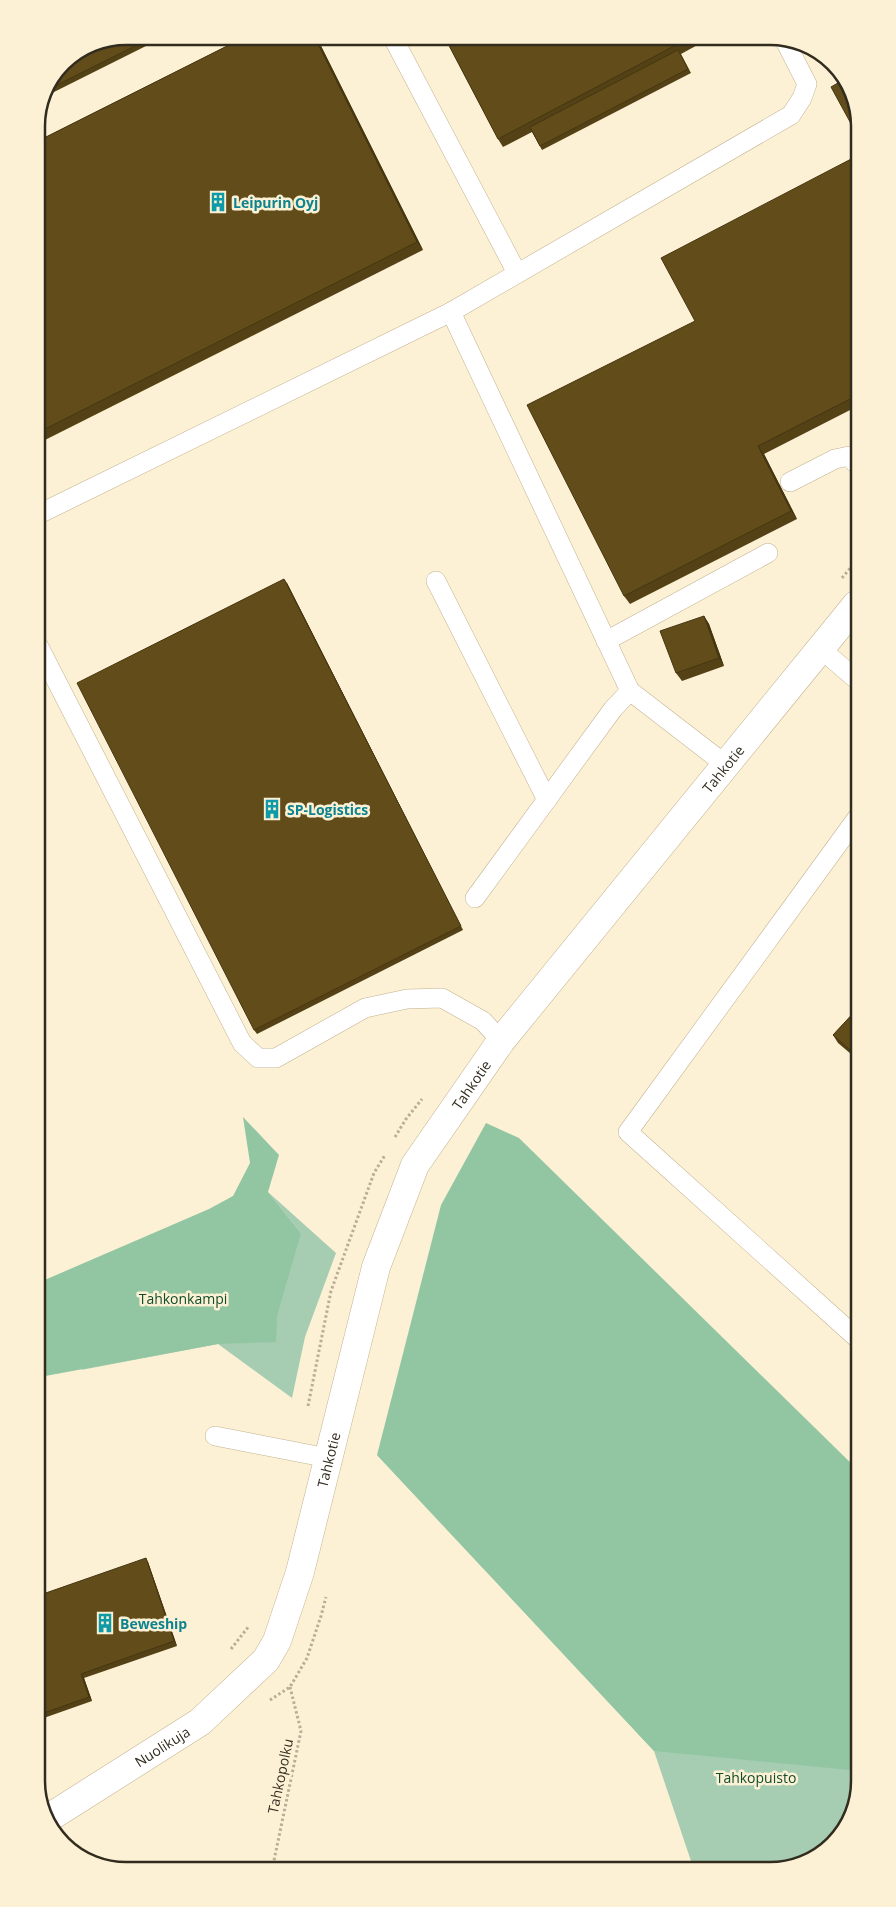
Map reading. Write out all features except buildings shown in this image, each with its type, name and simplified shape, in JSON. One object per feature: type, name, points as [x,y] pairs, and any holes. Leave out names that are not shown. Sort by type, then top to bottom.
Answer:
[{"type":"street","name":"Tahkotie","points":[[266,1660],[277,1642],[300,1572],[376,1267],[415,1165],[501,1041],[851,611]]},
{"type":"street","name":"Nuolikuja","points":[[52,1816],[200,1722],[266,1660]]},
{"type":"lane","points":[[397,45],[517,274]]},
{"type":"lane","points":[[45,512],[451,312],[791,115],[802,98],[806,84],[788,47]]},
{"type":"lane","points":[[451,312],[630,691],[726,765]]},
{"type":"lane","points":[[790,482],[835,459],[849,456],[851,458]]},
{"type":"lane","points":[[606,641],[768,553]]},
{"type":"lane","points":[[436,581],[547,800]]},
{"type":"lane","points":[[821,649],[851,675]]},
{"type":"lane","points":[[45,659],[242,1043],[258,1058],[276,1058],[364,1008],[408,999],[442,998],[483,1021],[501,1041]]},
{"type":"lane","points":[[475,898],[613,709],[630,691]]},
{"type":"lane","points":[[851,826],[628,1132],[851,1333]]},
{"type":"lane","points":[[216,1436],[328,1458]]},
{"type":"path","points":[[266,1702],[290,1687],[307,1658],[328,1588]]},
{"type":"path","name":"Tahkopolku","points":[[274,1862],[301,1731],[290,1687]]},
{"type":"green space","name":"Tahkonkampi","points":[[243,1117],[279,1155],[268,1192],[301,1233],[277,1316],[276,1342],[218,1344],[45,1376],[45,1280],[209,1209],[233,1196],[250,1163]]},
{"type":"green space","points":[[486,1123],[519,1138],[851,1463],[851,1770],[654,1751],[377,1455],[441,1205]]},
{"type":"green space","points":[[268,1192],[336,1253],[305,1337],[292,1398],[218,1344],[81,1370],[301,1233]]},
{"type":"green space","name":"Tahkopuisto","points":[[377,1455],[851,1754],[851,1781],[847,1807],[840,1822],[827,1838],[806,1854],[796,1858],[770,1862],[691,1862],[654,1751]]},
{"type":"place","name":"Leipurin Oyj","points":[[218,202]]},
{"type":"place","name":"SP-Logistics","points":[[272,809]]},
{"type":"place","name":"Beweship","points":[[105,1623]]}]
